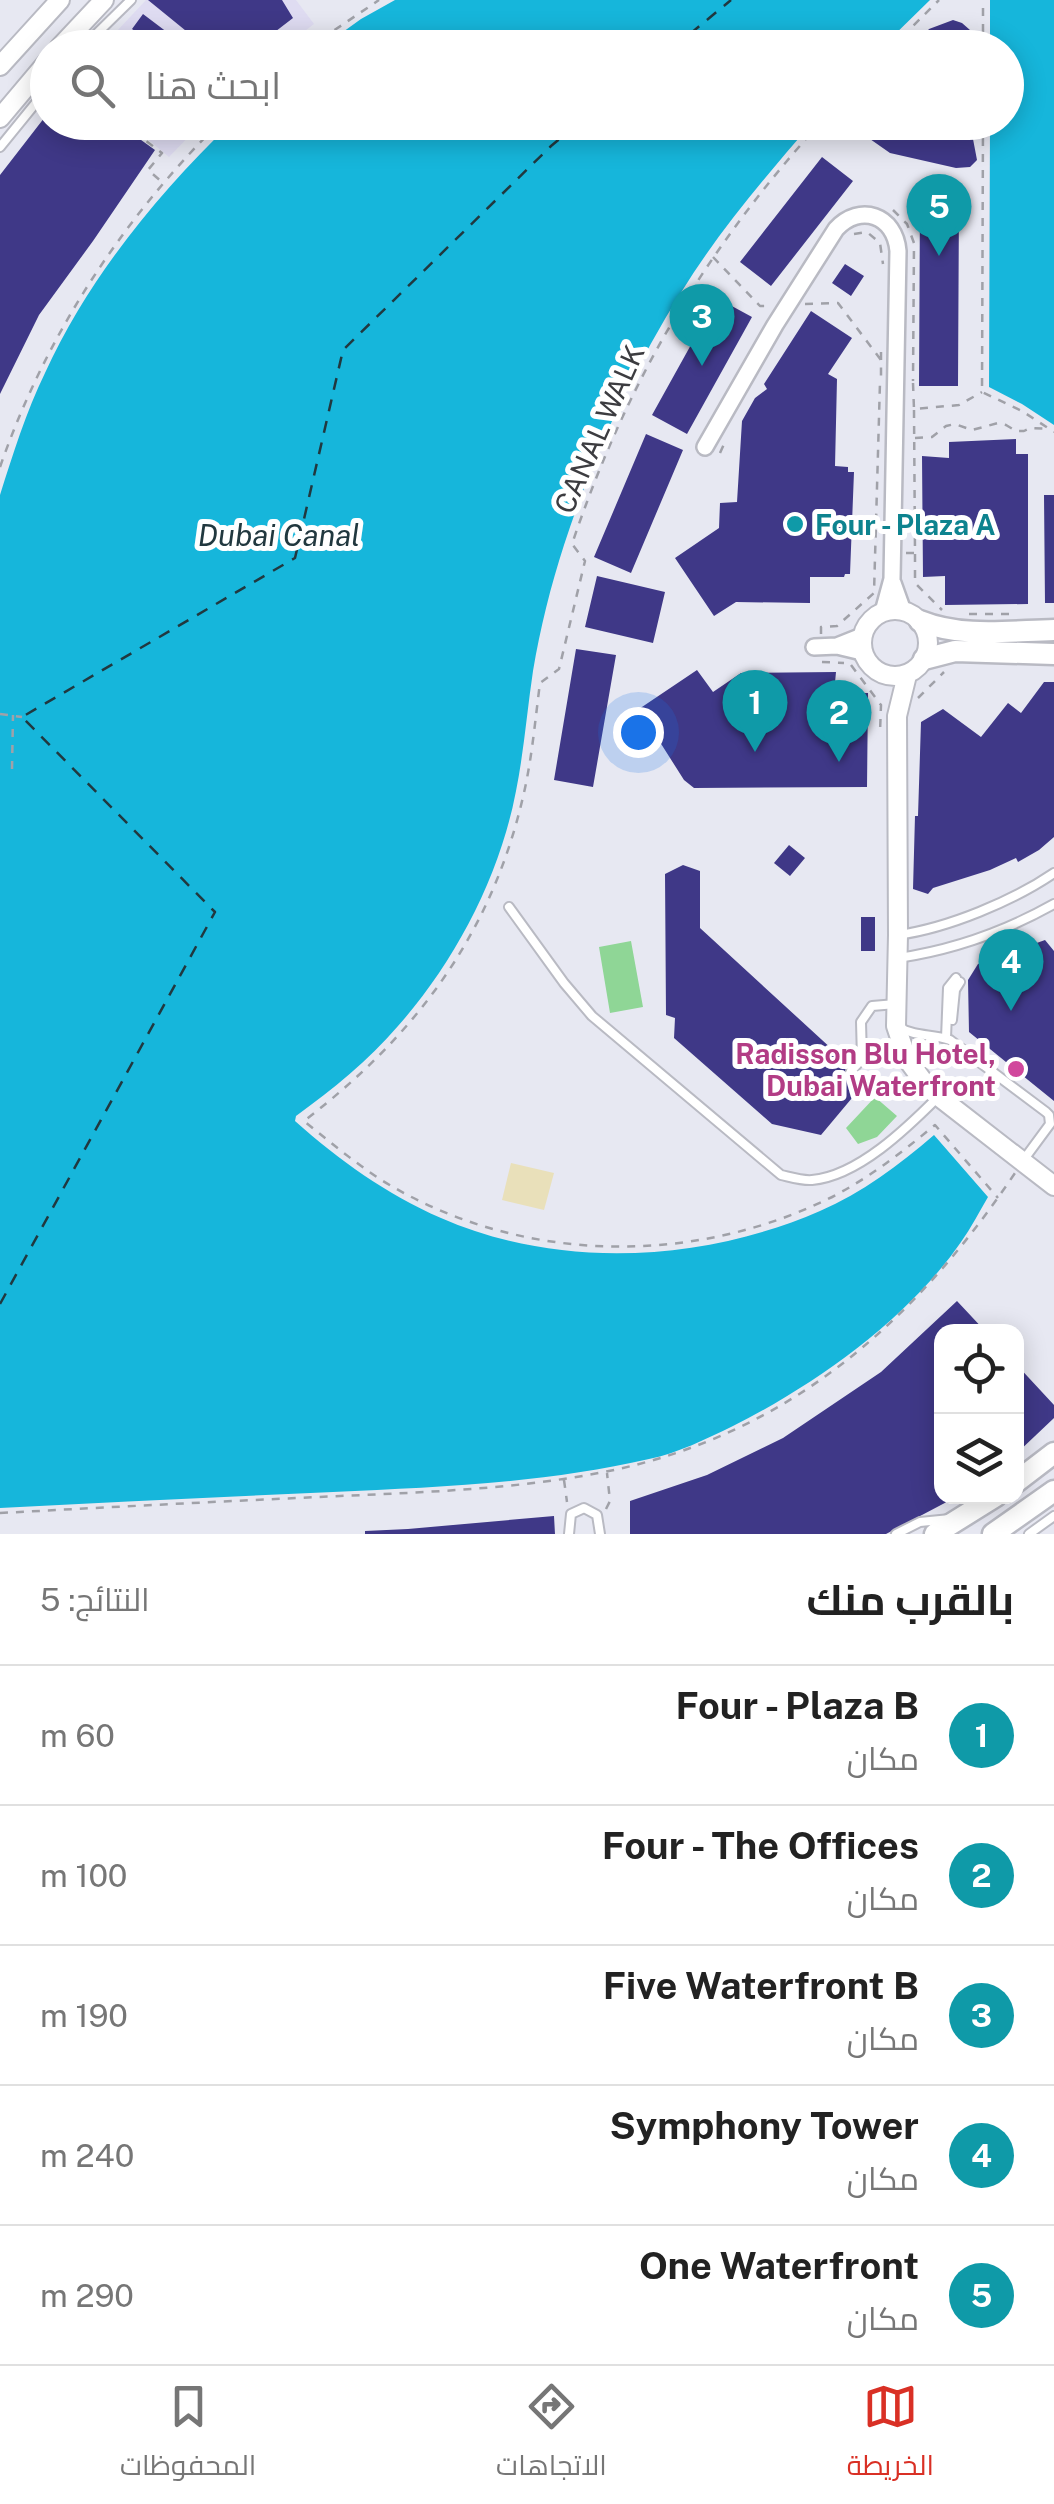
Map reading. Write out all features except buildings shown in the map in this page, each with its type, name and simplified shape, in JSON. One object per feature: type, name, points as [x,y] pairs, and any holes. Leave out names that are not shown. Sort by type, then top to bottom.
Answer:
[{"type":"main road","points":[[911,616],[952,632],[1054,630]]},
{"type":"main road","points":[[924,658],[955,651],[1054,654]]},
{"type":"main road","points":[[1024,1476],[1054,1454]]},
{"type":"main road","points":[[993,1534],[1054,1492]]},
{"type":"main road","points":[[935,1534],[984,1504]]},
{"type":"street","points":[[33,30],[60,0]]},
{"type":"street","points":[[76,30],[104,0]]},
{"type":"street","points":[[0,66],[30,33]]},
{"type":"street","points":[[0,118],[30,82]]},
{"type":"street","points":[[705,447],[786,306],[841,223],[855,216],[879,218],[891,228],[898,250],[892,579],[882,612],[869,621],[862,644],[870,666],[886,676],[914,671],[924,658],[928,643],[927,635],[911,616],[892,579]]},
{"type":"street","points":[[882,612],[911,616]]},
{"type":"street","points":[[814,648],[862,644]]},
{"type":"street","points":[[906,675],[897,716],[896,1026],[902,1050],[920,1080],[938,1097],[1054,1186]]},
{"type":"street","points":[[886,676],[897,716]]},
{"type":"lane","points":[[100,30],[130,0]]},
{"type":"lane","points":[[0,147],[30,110]]},
{"type":"lane","points":[[898,936],[952,923],[1011,898],[1054,873]]},
{"type":"lane","points":[[898,958],[994,932],[1054,904]]},
{"type":"lane","points":[[509,907],[592,1016],[781,1175],[812,1180],[840,1172],[870,1156],[938,1097]]},
{"type":"lane","points":[[952,923],[946,936],[957,944]]},
{"type":"lane","points":[[948,1039],[958,980]]},
{"type":"lane","points":[[851,1071],[862,1058],[861,1022],[872,1006],[896,1004]]},
{"type":"lane","points":[[896,1026],[922,1037],[948,1039],[1049,1115],[1048,1128],[1022,1162]]},
{"type":"lane","points":[[902,1050],[922,1037]]},
{"type":"lane","points":[[569,1534],[569,1519],[575,1510],[584,1508],[597,1515],[600,1534]]},
{"type":"lane","points":[[1029,1534],[1054,1516]]},
{"type":"lane","points":[[896,1534],[920,1522],[960,1520]]},
{"type":"path","points":[[335,30],[379,0]]},
{"type":"path","points":[[908,30],[939,0]]},
{"type":"path","points":[[983,0],[983,30]]},
{"type":"path","points":[[145,140],[162,153],[148,170],[163,183]]},
{"type":"path","points":[[0,466],[39,370],[74,304],[116,242],[203,140]]},
{"type":"path","name":"CANAL WALK","points":[[806,140],[713,256],[675,315],[636,387],[587,500],[572,544],[584,561],[560,669],[540,682],[524,795],[505,858],[478,920],[445,977],[404,1030],[358,1078],[304,1121],[358,1164],[414,1198],[508,1233],[573,1244],[672,1244],[706,1240],[770,1223],[831,1198],[860,1181],[888,1164],[934,1126],[998,1198]]},
{"type":"path","points":[[982,392],[983,140]]},
{"type":"path","points":[[884,206],[896,211],[908,224],[914,243],[915,583],[945,614]]},
{"type":"path","points":[[852,234],[867,232],[880,243],[884,272]]},
{"type":"path","points":[[713,256],[760,306],[838,303],[880,360]]},
{"type":"path","points":[[881,342],[874,554],[915,553]]},
{"type":"path","points":[[914,409],[959,406],[982,392]]},
{"type":"path","points":[[982,392],[1052,431]]},
{"type":"path","points":[[915,438],[932,437],[955,424],[972,430],[998,423],[1016,431],[1052,431]]},
{"type":"path","points":[[963,614],[1017,614]]},
{"type":"path","points":[[0,714],[22,716]]},
{"type":"path","points":[[12,714],[12,769]]},
{"type":"path","points":[[0,1513],[473,1490],[606,1472],[666,1455],[725,1433],[781,1405],[834,1371],[882,1332],[948,1264],[1022,1162]]},
{"type":"path","points":[[597,1515],[610,1501],[606,1472]]},
{"type":"path","points":[[564,1479],[569,1519]]},
{"type":"shaded area","points":[[146,0],[296,0],[314,24],[306,30],[118,30]]},
{"type":"shaded area","points":[[148,140],[186,140],[169,157]]},
{"type":"green space","points":[[631,941],[643,1007],[610,1013],[599,947]]},
{"type":"green space","points":[[875,1097],[897,1116],[877,1137],[858,1144],[846,1128]]},
{"type":"sand","points":[[511,1163],[554,1173],[544,1210],[502,1200]]},
{"type":"water","points":[[395,0],[930,0],[899,30],[346,30]]},
{"type":"water","points":[[990,0],[1054,0],[1054,425],[989,387],[990,140],[1024,140],[1024,30],[990,30]]},
{"type":"water","name":"Dubai Canal","points":[[215,140],[798,140],[696,269],[630,383],[601,446],[550,591],[509,823],[472,916],[438,974],[398,1026],[295,1121],[364,1175],[441,1218],[486,1235],[582,1252],[680,1249],[775,1228],[851,1196],[934,1135],[988,1197],[965,1237],[915,1297],[858,1348],[796,1391],[713,1436],[649,1459],[571,1474],[492,1483],[0,1508],[0,495],[38,388],[82,304],[127,239]]},
{"type":"ferry route","points":[[695,30],[731,0]]},
{"type":"ferry route","points":[[0,1304],[215,912],[22,717],[295,558],[343,350],[558,140]]},
{"type":"place","name":"One Waterfront","points":[[939,256]]},
{"type":"place","name":"Five Waterfront B","points":[[702,366]]},
{"type":"place","name":"Four - Plaza A","points":[[795,524]]},
{"type":"place","name":"Four - Plaza B","points":[[755,752]]},
{"type":"place","name":"Four - The Offices","points":[[839,762]]},
{"type":"place","name":"Symphony Tower","points":[[1011,1011]]},
{"type":"place","name":"Radisson Blu Hotel, Dubai Waterfront","points":[[1016,1069]]}]
